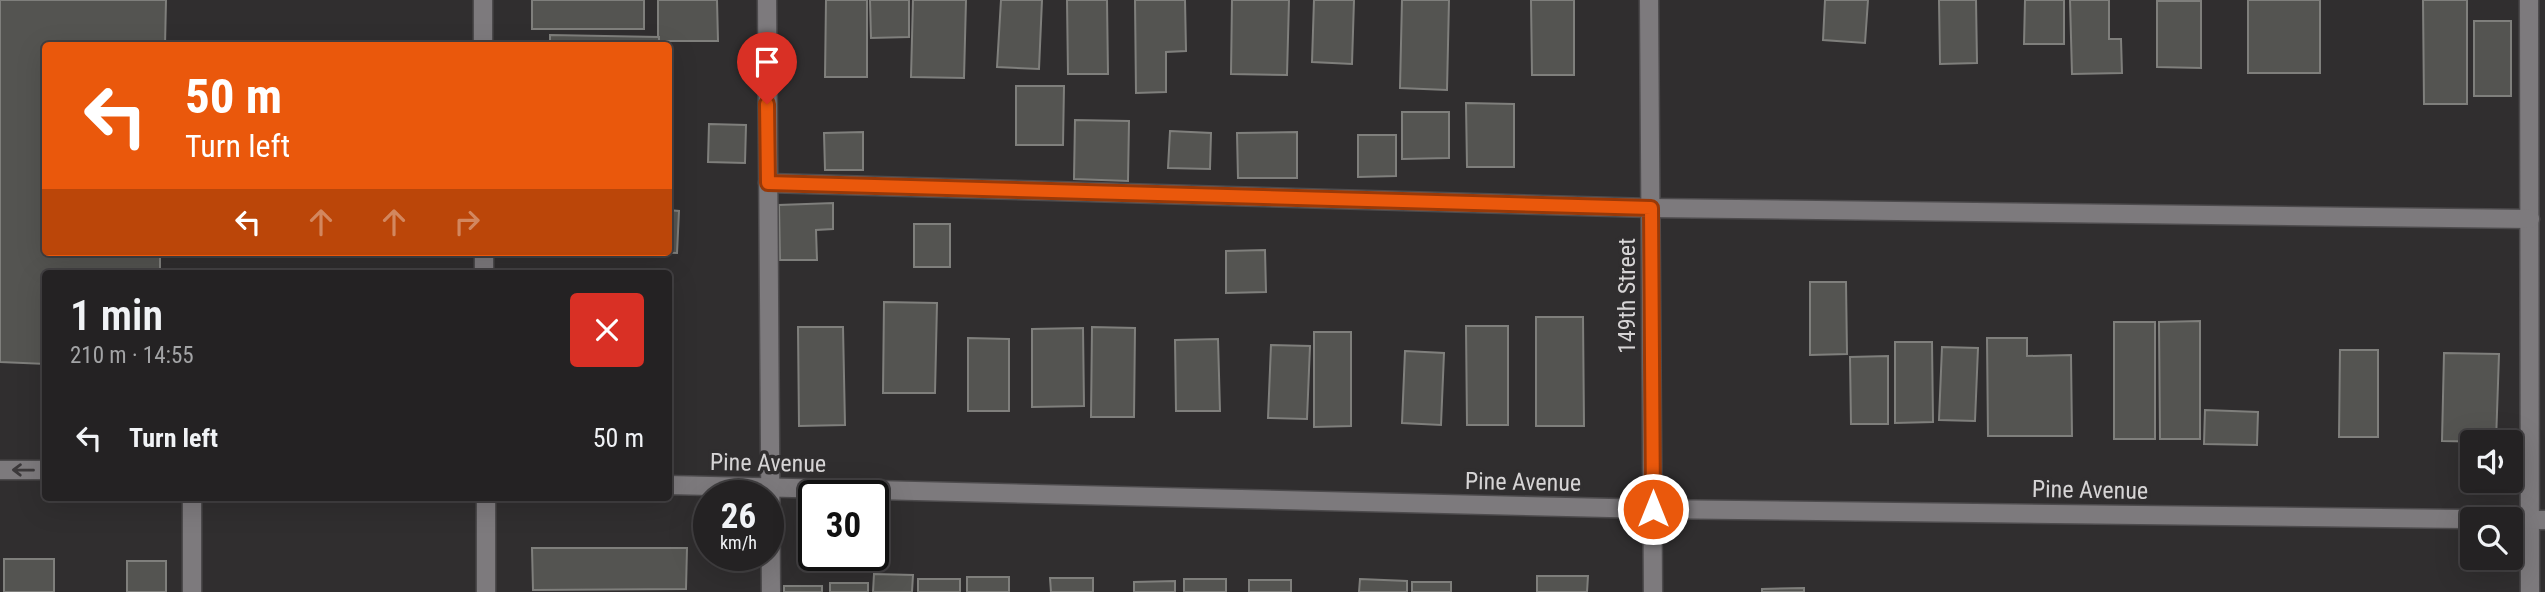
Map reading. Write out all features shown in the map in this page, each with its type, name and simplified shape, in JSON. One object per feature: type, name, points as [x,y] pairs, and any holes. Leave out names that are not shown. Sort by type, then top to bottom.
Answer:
[{"type":"street","points":[[483,0],[483,42]]},
{"type":"street","points":[[766,0],[770,480]]},
{"type":"street","name":"149th Street","points":[[1649,0],[1653,592]]},
{"type":"street","points":[[2529,0],[2530,219],[2538,519],[2530,592]]},
{"type":"street","points":[[768,183],[1651,208],[2530,219]]},
{"type":"street","points":[[0,470],[42,470]]},
{"type":"street","name":"Pine Avenue","points":[[672,485],[693,485]]},
{"type":"street","name":"Pine Avenue","points":[[784,487],[1653,509],[2538,519]]},
{"type":"street","points":[[192,501],[192,592]]},
{"type":"street","points":[[486,501],[486,592]]},
{"type":"street","points":[[771,571],[771,592]]},
{"type":"building","points":[[0,0],[166,0],[165,42],[42,42],[42,256],[160,256],[160,270],[42,270],[42,364],[0,362]]},
{"type":"building","points":[[532,0],[644,0],[644,29],[532,29]]},
{"type":"building","points":[[658,0],[717,0],[718,41],[658,41]]},
{"type":"building","points":[[826,0],[867,0],[867,77],[825,77]]},
{"type":"building","points":[[870,0],[909,0],[909,37],[871,38]]},
{"type":"building","points":[[913,0],[966,0],[964,78],[911,77]]},
{"type":"building","points":[[1001,0],[1042,0],[1039,69],[997,67]]},
{"type":"building","points":[[1067,0],[1107,0],[1108,74],[1068,74]]},
{"type":"building","points":[[1135,0],[1185,0],[1186,51],[1166,52],[1166,92],[1136,93]]},
{"type":"building","points":[[1232,0],[1289,0],[1287,75],[1231,74]]},
{"type":"building","points":[[1314,0],[1354,0],[1352,64],[1312,62]]},
{"type":"building","points":[[1402,0],[1449,0],[1447,90],[1400,88]]},
{"type":"building","points":[[1531,0],[1574,0],[1574,75],[1532,75]]},
{"type":"building","points":[[1825,0],[1868,0],[1865,43],[1823,40]]},
{"type":"building","points":[[1939,0],[1976,0],[1977,63],[1940,64]]},
{"type":"building","points":[[2025,0],[2064,0],[2064,44],[2024,44]]},
{"type":"building","points":[[2070,0],[2109,0],[2109,39],[2121,39],[2122,73],[2072,74]]},
{"type":"building","points":[[2248,0],[2320,0],[2320,73],[2248,73]]},
{"type":"building","points":[[2423,0],[2467,0],[2467,104],[2424,104]]},
{"type":"building","points":[[2157,1],[2201,1],[2201,68],[2157,67]]},
{"type":"building","points":[[2474,21],[2511,21],[2511,96],[2474,96]]},
{"type":"building","points":[[550,35],[659,37],[659,42],[550,42]]},
{"type":"building","points":[[1016,86],[1064,86],[1063,145],[1016,145]]},
{"type":"building","points":[[1466,103],[1514,104],[1514,167],[1467,167]]},
{"type":"building","points":[[1402,112],[1449,112],[1449,158],[1402,159]]},
{"type":"building","points":[[1075,120],[1129,121],[1128,181],[1074,179]]},
{"type":"building","points":[[709,124],[746,125],[745,163],[708,162]]},
{"type":"building","points":[[1170,131],[1211,133],[1210,169],[1168,168]]},
{"type":"building","points":[[863,132],[863,170],[825,170],[824,133]]},
{"type":"building","points":[[1297,132],[1297,178],[1238,178],[1237,133]]},
{"type":"building","points":[[1358,135],[1396,135],[1396,176],[1358,177]]},
{"type":"building","points":[[833,203],[833,229],[816,230],[817,260],[780,260],[779,205]]},
{"type":"building","points":[[672,210],[679,211],[677,253],[672,253]]},
{"type":"building","points":[[914,224],[950,224],[950,267],[914,267]]},
{"type":"building","points":[[1265,250],[1266,292],[1226,293],[1226,251]]},
{"type":"building","points":[[1810,282],[1846,282],[1847,354],[1810,355]]},
{"type":"building","points":[[884,302],[937,303],[935,393],[883,393]]},
{"type":"building","points":[[1536,317],[1583,317],[1584,426],[1536,426]]},
{"type":"building","points":[[2200,321],[2200,439],[2160,439],[2159,322]]},
{"type":"building","points":[[2114,322],[2155,322],[2155,439],[2114,439]]},
{"type":"building","points":[[1466,326],[1508,326],[1508,425],[1467,425]]},
{"type":"building","points":[[798,327],[843,327],[845,425],[799,426]]},
{"type":"building","points":[[1092,327],[1135,328],[1134,417],[1091,417]]},
{"type":"building","points":[[1083,328],[1084,406],[1032,407],[1032,329]]},
{"type":"building","points":[[1314,332],[1351,332],[1351,426],[1314,427]]},
{"type":"building","points":[[968,338],[1009,339],[1009,411],[968,411]]},
{"type":"building","points":[[1987,338],[2027,338],[2027,356],[2071,355],[2072,436],[1988,436]]},
{"type":"building","points":[[1218,339],[1220,411],[1176,411],[1175,340]]},
{"type":"building","points":[[1895,342],[1932,342],[1933,422],[1895,423]]},
{"type":"building","points":[[1271,345],[1310,346],[1307,419],[1268,418]]},
{"type":"building","points":[[1942,347],[1978,348],[1975,421],[1939,420]]},
{"type":"building","points":[[2340,350],[2378,350],[2378,437],[2339,437]]},
{"type":"building","points":[[1405,351],[1444,353],[1441,425],[1402,423]]},
{"type":"building","points":[[2444,353],[2499,354],[2496,430],[2460,430],[2460,441],[2442,441]]},
{"type":"building","points":[[1888,356],[1888,424],[1851,424],[1850,357]]},
{"type":"building","points":[[2205,410],[2258,412],[2257,445],[2204,444]]},
{"type":"building","points":[[532,548],[687,548],[686,589],[533,590]]},
{"type":"building","points":[[4,559],[54,559],[54,592],[4,592]]},
{"type":"building","points":[[127,561],[166,561],[166,592],[127,592]]},
{"type":"building","points":[[874,574],[913,575],[912,592],[873,592]]},
{"type":"building","points":[[1537,576],[1588,576],[1587,592],[1537,592]]},
{"type":"building","points":[[967,577],[1009,577],[1009,592],[967,592]]},
{"type":"building","points":[[1050,578],[1093,578],[1093,592],[1051,592]]},
{"type":"building","points":[[918,579],[960,579],[960,592],[918,592]]},
{"type":"building","points":[[1184,579],[1226,579],[1226,592],[1184,592]]},
{"type":"building","points":[[1360,579],[1407,581],[1407,592],[1359,592]]},
{"type":"building","points":[[1249,580],[1291,580],[1291,592],[1249,592]]},
{"type":"building","points":[[1175,581],[1175,592],[1134,592],[1134,582]]},
{"type":"building","points":[[1412,582],[1451,582],[1451,592],[1412,592]]},
{"type":"building","points":[[830,583],[868,583],[868,592],[830,592]]},
{"type":"building","points":[[784,586],[822,586],[822,592],[784,592]]},
{"type":"building","points":[[1804,588],[1804,592],[1762,592],[1762,589]]},
{"type":"route","points":[[767,104],[768,183],[1651,208],[1653,509]]}]
